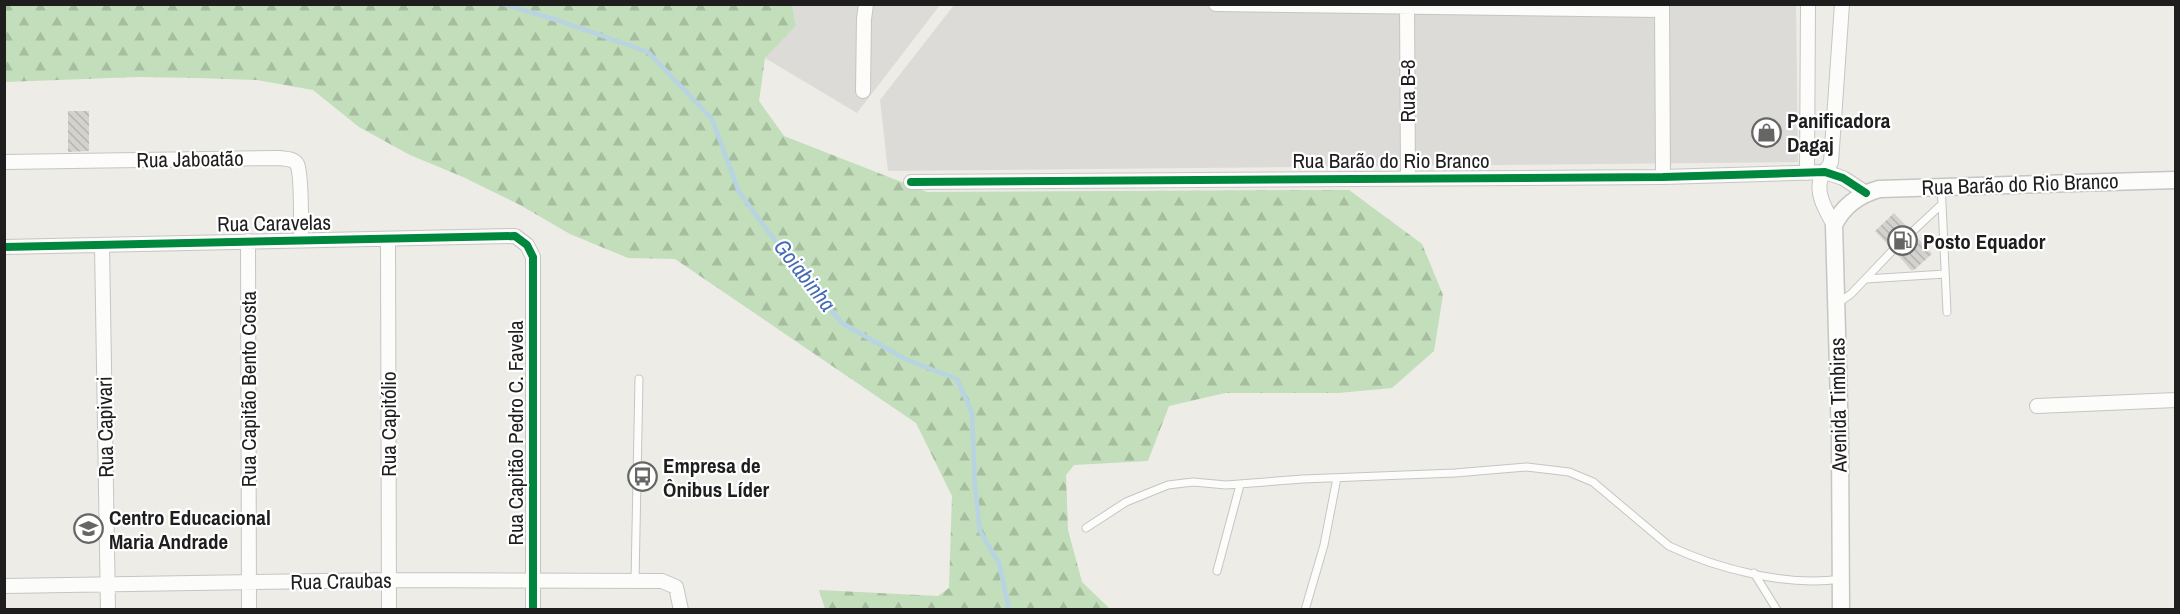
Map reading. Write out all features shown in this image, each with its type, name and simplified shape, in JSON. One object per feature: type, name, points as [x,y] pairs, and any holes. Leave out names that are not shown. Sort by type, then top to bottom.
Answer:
[{"type":"street","points":[[863,91],[866,4]]},
{"type":"street","points":[[1216,4],[1662,7],[1662,177]]},
{"type":"street","points":[[1807,173],[1808,4]]},
{"type":"street","points":[[1834,225],[1822,202],[1820,185],[1821,178],[1831,162],[1842,4]]},
{"type":"street","name":"Rua B-8","points":[[1407,6],[1408,178]]},
{"type":"street","name":"Rua Jaboatão","points":[[4,162],[292,159],[297,163],[299,174],[301,240]]},
{"type":"street","name":"Rua Barão do Rio Branco","points":[[911,182],[1662,177],[1825,172],[1844,178],[1866,193]]},
{"type":"street","name":"Rua Barão do Rio Branco","points":[[1834,225],[1847,206],[1866,193],[1878,189],[2175,180]]},
{"type":"street","name":"Avenida Timbiras","points":[[1834,225],[1840,440],[1841,609]]},
{"type":"street","name":"Rua Caravelas","points":[[4,247],[515,236],[527,245],[533,257]]},
{"type":"street","name":"Rua Capitólio","points":[[388,239],[389,609]]},
{"type":"street","name":"Rua Capitão Bento Costa","points":[[248,241],[249,609]]},
{"type":"street","name":"Rua Capivari","points":[[102,245],[108,609]]},
{"type":"street","name":"Rua Capitão Pedro C. Favela","points":[[533,257],[533,609]]},
{"type":"street","points":[[2037,406],[2175,400]]},
{"type":"street","name":"Rua Craubas","points":[[4,586],[388,580],[662,581],[676,587],[681,609]]},
{"type":"lane","points":[[1941,186],[1947,312]]},
{"type":"lane","points":[[1911,232],[1942,204]]},
{"type":"lane","points":[[1835,304],[1851,294],[1893,250]]},
{"type":"lane","points":[[1866,279],[1945,274]]},
{"type":"lane","points":[[635,581],[639,379]]},
{"type":"lane","points":[[1086,528],[1126,502],[1168,485],[1193,482],[1240,485],[1527,467],[1569,472],[1593,482],[1669,546],[1681,552],[1754,573],[1794,580],[1841,579]]},
{"type":"lane","points":[[1305,609],[1324,545],[1337,478]]},
{"type":"lane","points":[[1217,571],[1240,485]]},
{"type":"lane","points":[[1754,573],[1777,609]]},
{"type":"shaded area","points":[[792,5],[940,5],[857,113],[765,58],[796,26]]},
{"type":"shaded area","points":[[954,5],[1796,5],[1798,162],[888,171],[880,100]]},
{"type":"green space","points":[[5,5],[792,5],[796,26],[765,58],[759,101],[784,136],[927,192],[1349,190],[1422,244],[1443,295],[1434,351],[1392,388],[1338,393],[1225,393],[1169,406],[1148,461],[1074,465],[1066,475],[1068,530],[1082,582],[1110,609],[825,609],[819,590],[938,596],[949,588],[952,496],[916,423],[675,259],[628,258],[570,234],[520,205],[463,177],[410,155],[359,127],[313,90],[257,80],[197,78],[138,77],[5,82]]},
{"type":"building","points":[[68,111],[89,111],[89,151],[68,152]]},
{"type":"building","name":"Posto Equador","points":[[1894,213],[1908,228],[1908,235],[1916,236],[1932,254],[1914,270],[1911,270],[1897,254],[1899,251],[1897,246],[1894,244],[1889,246],[1875,231]]},
{"type":"waterway","name":"Goiabinha","points":[[503,4],[648,52],[712,119],[739,192],[794,266],[842,323],[905,359],[957,379],[972,413],[975,487],[980,531],[999,563],[1009,610]]},
{"type":"cycle path","points":[[911,182],[1663,177],[1825,172],[1843,178],[1866,193]]},
{"type":"cycle path","points":[[4,247],[515,236],[527,245],[533,257],[533,610]]},
{"type":"place","name":"Panificadora Dagaj","points":[[1766,132]]},
{"type":"place","name":"Posto Equador","points":[[1902,241]]},
{"type":"place","name":"Empresa de Ônibus Líder","points":[[642,477]]},
{"type":"place","name":"Centro Educacional Maria Andrade","points":[[88,529]]}]
